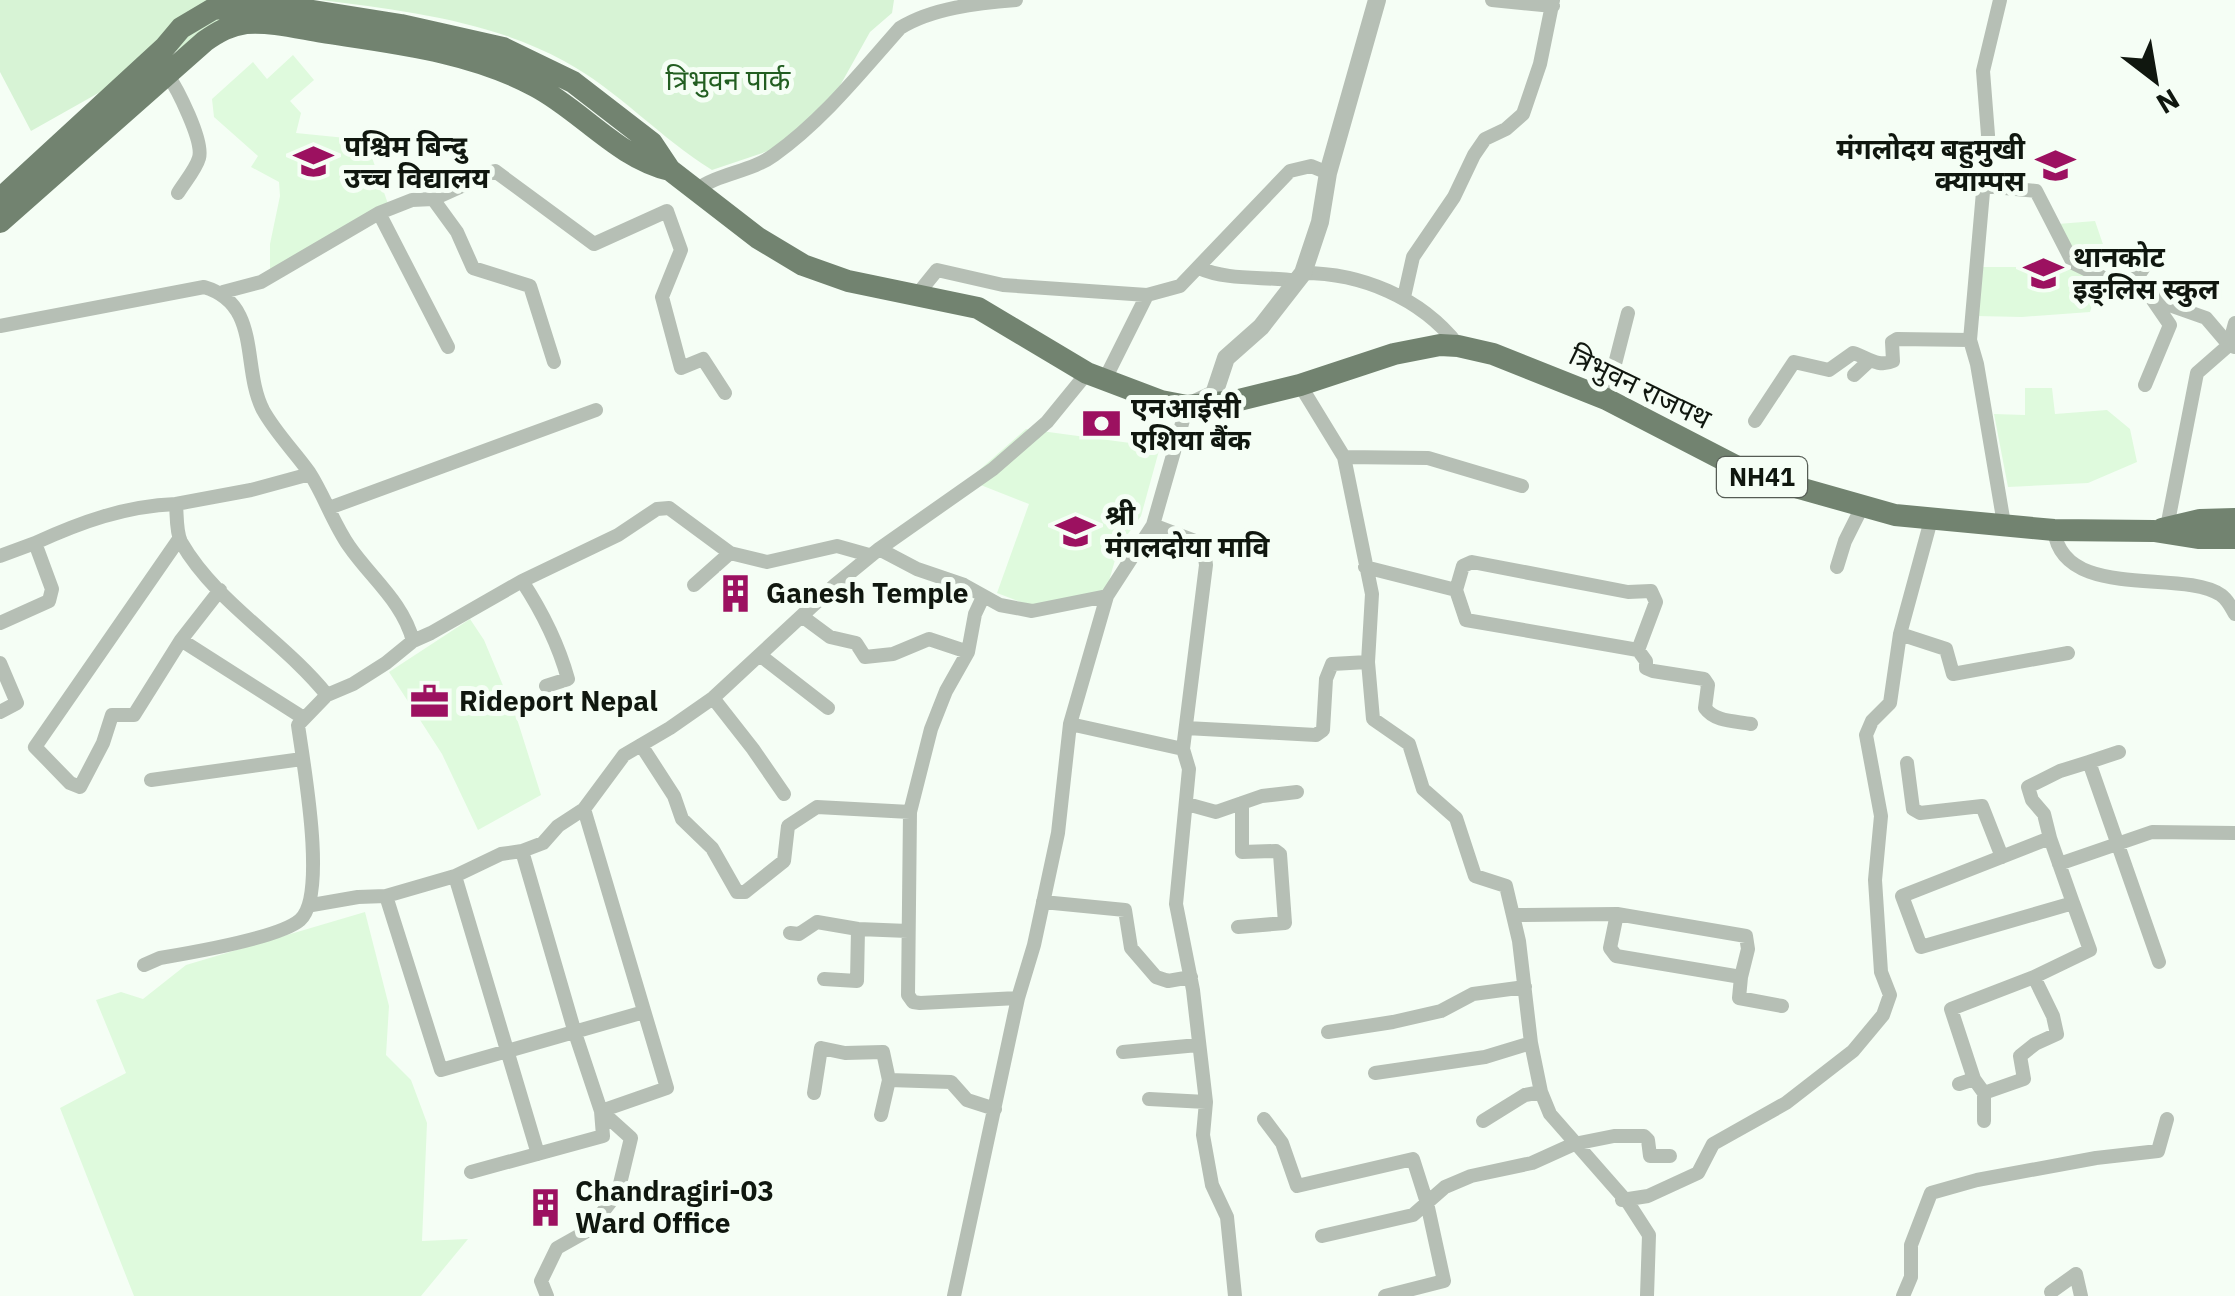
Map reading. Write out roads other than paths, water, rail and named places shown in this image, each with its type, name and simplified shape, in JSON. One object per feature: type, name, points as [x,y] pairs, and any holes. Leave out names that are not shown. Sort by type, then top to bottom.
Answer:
[{"type":"highway","name":"NH41","points":[[0,200],[181,28],[213,9],[262,3],[401,25],[470,50]]},
{"type":"highway","name":"NH41","points":[[0,222],[223,29],[250,23],[470,50],[535,62],[573,82],[652,143],[670,170],[758,238],[803,265],[848,281],[978,308],[1096,377],[1139,396],[1188,406],[1235,401],[1300,384]]},
{"type":"highway","name":"त्रिभुवन राजपथ","points":[[1300,384],[1394,354],[1440,345],[1458,346],[1493,354],[1606,400],[1753,475],[1862,507],[1931,520],[2054,530],[2160,530],[2198,538],[2235,538]]},
{"type":"highway","name":"त्रिभुवन राजपथ","points":[[2160,530],[2200,520],[2235,519]]},
{"type":"street","points":[[696,190],[708,181],[770,158],[821,117],[900,28],[915,19],[971,4],[1016,0]]},
{"type":"street","points":[[954,1296],[1058,833],[1070,724],[1107,596],[1153,525],[1188,406],[1214,394],[1226,358],[1261,327],[1300,277],[1320,222],[1328,173],[1377,0]]},
{"type":"street","points":[[1404,297],[1413,257],[1454,197],[1486,139],[1523,114],[1540,64],[1553,3],[1492,0]]},
{"type":"street","points":[[2000,0],[2000,13],[1983,71],[1988,135],[1970,340],[2004,524]]},
{"type":"street","points":[[167,74],[189,117],[199,150],[199,158],[178,193]]},
{"type":"street","points":[[916,296],[937,270],[1003,285],[1148,295],[1180,286],[1290,172],[1311,166],[1328,173]]},
{"type":"street","points":[[0,326],[204,287],[223,292],[261,282],[379,213],[412,200],[434,199],[495,171],[594,244],[667,210],[681,250],[662,296],[681,368],[703,359],[726,392]]},
{"type":"street","points":[[1982,186],[2036,191],[2073,263],[2112,282],[2130,283],[2172,306],[2206,318],[2232,346]]},
{"type":"street","points":[[434,199],[457,232],[473,268],[530,286],[554,362]]},
{"type":"street","points":[[379,213],[448,347]]},
{"type":"street","points":[[2130,283],[2130,275],[2140,273],[2150,258]]},
{"type":"street","points":[[1199,268],[1214,275],[1300,277],[1336,273],[1404,297],[1458,346]]},
{"type":"street","points":[[2145,385],[2170,325],[2146,290]]},
{"type":"street","points":[[223,292],[241,316],[250,342],[254,389],[265,413],[310,474],[348,544],[408,622],[413,640]]},
{"type":"street","points":[[312,905],[358,896],[386,896],[456,876],[502,854],[522,852],[542,843],[558,826],[584,810],[624,755],[712,698],[874,552],[1006,457],[1047,422],[1096,377],[1148,295]]},
{"type":"street","points":[[1606,400],[1628,313]]},
{"type":"street","points":[[2160,530],[2197,372],[2232,346],[2235,323]]},
{"type":"street","points":[[1756,421],[1794,362],[1828,370],[1853,353],[1868,362],[1890,363],[1892,342],[1897,339],[1970,340]]},
{"type":"street","points":[[1854,374],[1868,362]]},
{"type":"street","points":[[1300,384],[1344,456],[1372,594],[1368,662],[1373,719],[1409,744],[1424,789],[1456,818],[1475,876],[1506,886],[1514,915],[1541,1092],[1550,1114],[1629,1204],[1648,1235],[1647,1296]]},
{"type":"street","points":[[328,508],[596,410]]},
{"type":"street","points":[[1344,456],[1428,458],[1522,486]]},
{"type":"street","points":[[0,556],[84,520],[147,505],[176,504],[251,490],[310,474]]},
{"type":"street","points":[[176,504],[179,540],[220,590],[306,668],[327,695]]},
{"type":"street","points":[[1836,567],[1862,507]]},
{"type":"street","points":[[144,965],[281,930],[301,920],[312,905],[311,812],[298,724],[302,717],[327,695],[386,663],[413,640],[618,535],[657,510],[669,508],[730,553],[767,562],[837,546],[874,552],[964,585],[1000,606],[1032,611],[1107,596]]},
{"type":"street","points":[[1622,1200],[1648,1196],[1698,1173],[1714,1144],[1786,1103],[1853,1051],[1883,1014],[1890,995],[1881,972],[1876,880],[1880,816],[1866,735],[1872,720],[1890,703],[1900,634],[1931,520]]},
{"type":"street","points":[[1153,525],[1204,544],[1206,565],[1183,749],[1189,768],[1176,904],[1191,977],[1206,1102],[1203,1135],[1212,1184],[1227,1218],[1234,1296]]},
{"type":"street","points":[[2054,530],[2056,544],[2079,567],[2107,577],[2210,590],[2231,597],[2235,614]]},
{"type":"street","points":[[179,540],[36,747],[70,783],[80,787],[103,743],[112,715],[134,715],[181,640],[220,590]]},
{"type":"street","points":[[0,623],[49,601],[52,589],[35,543]]},
{"type":"street","points":[[694,585],[730,553]]},
{"type":"street","points":[[1638,650],[1466,620],[1456,590],[1463,566],[1472,562],[1628,592],[1651,591],[1656,602],[1638,650],[1646,668],[1704,680],[1708,685],[1705,708],[1709,713],[1716,718],[1751,724]]},
{"type":"street","points":[[1365,568],[1456,590]]},
{"type":"street","points":[[522,581],[556,638],[556,651],[568,679],[546,686]]},
{"type":"street","points":[[983,597],[968,652],[931,729],[910,812],[908,995],[913,1002],[1018,998]]},
{"type":"street","points":[[802,617],[830,637],[856,642],[865,657],[892,654],[929,639],[968,652]]},
{"type":"street","points":[[1900,634],[1946,649],[1953,674],[2068,653]]},
{"type":"street","points":[[181,640],[302,717]]},
{"type":"street","points":[[761,656],[828,708]]},
{"type":"street","points":[[1186,728],[1316,735],[1323,730],[1326,679],[1332,664],[1368,662]]},
{"type":"street","points":[[0,664],[17,703],[0,712]]},
{"type":"street","points":[[712,698],[784,794]]},
{"type":"street","points":[[1070,724],[1183,749]]},
{"type":"street","points":[[642,745],[674,796],[682,820],[712,848],[738,892],[745,892],[784,862],[788,826],[817,807],[910,812]]},
{"type":"street","points":[[2034,977],[2057,1034],[2020,1056],[2024,1078],[1984,1092],[1966,1082],[1951,1009],[2090,950],[2044,814],[2032,800],[2029,786],[2119,752]]},
{"type":"street","points":[[151,780],[302,759]]},
{"type":"street","points":[[2089,762],[2158,962]]},
{"type":"street","points":[[1907,763],[1913,809],[1920,813],[1982,806],[2002,858]]},
{"type":"street","points":[[1187,804],[1216,812],[1262,796],[1296,792]]},
{"type":"street","points":[[1238,927],[1285,923],[1280,854],[1242,852],[1242,803]]},
{"type":"street","points":[[584,810],[666,1088],[602,1110]]},
{"type":"street","points":[[2059,864],[2152,832],[2235,833]]},
{"type":"street","points":[[2050,838],[1902,896],[1921,947],[2073,903]]},
{"type":"street","points":[[471,1172],[603,1136],[602,1110],[522,852]]},
{"type":"street","points":[[456,876],[538,1154]]},
{"type":"street","points":[[386,896],[441,1070],[644,1012]]},
{"type":"street","points":[[1043,902],[1125,910],[1131,948],[1156,977],[1168,981],[1191,977]]},
{"type":"street","points":[[1514,915],[1617,914],[1746,936],[1749,941],[1739,998],[1782,1006]]},
{"type":"street","points":[[1617,914],[1610,948],[1616,956],[1742,976]]},
{"type":"street","points":[[790,933],[798,934],[818,922],[858,930],[908,932]]},
{"type":"street","points":[[824,979],[857,980],[858,930]]},
{"type":"street","points":[[1328,1032],[1441,1011],[1473,994],[1524,987]]},
{"type":"street","points":[[1375,1074],[1485,1057],[1531,1043]]},
{"type":"street","points":[[1123,1052],[1198,1045]]},
{"type":"street","points":[[814,1093],[821,1048],[845,1053],[883,1052],[889,1080],[881,1115]]},
{"type":"street","points":[[889,1080],[951,1082],[968,1100],[995,1109]]},
{"type":"street","points":[[1483,1120],[1525,1095],[1541,1092]]},
{"type":"street","points":[[1984,1092],[1984,1120]]},
{"type":"street","points":[[1150,1100],[1206,1102]]},
{"type":"street","points":[[548,1296],[541,1281],[556,1248],[589,1230],[618,1192],[631,1138],[602,1110]]},
{"type":"street","points":[[1264,1119],[1282,1143],[1297,1186],[1413,1159],[1428,1203],[1444,1281],[1385,1296]]},
{"type":"street","points":[[1903,1296],[1910,1277],[1912,1245],[1931,1193],[1977,1180],[2158,1151],[2167,1119]]},
{"type":"street","points":[[1322,1236],[1413,1215],[1445,1187],[1471,1176],[1532,1162],[1574,1144],[1614,1136],[1644,1136],[1650,1156],[1670,1156]]},
{"type":"street","points":[[2050,1292],[2076,1274],[2082,1296]]},
{"type":"place","name":"पश्चिम बिन्दु उच्च विद्यालय","points":[[314,162]]},
{"type":"place","name":"मंगलोदय बहुमुखी क्याम्पस","points":[[2055,165]]},
{"type":"place","name":"थानकोट इङ्लिस स्कुल","points":[[2043,273]]},
{"type":"place","name":"एनआईसी एशिया बैंक","points":[[1101,424]]},
{"type":"place","name":"श्री मंगलदोया मावि","points":[[1075,531]]},
{"type":"place","name":"Ganesh Temple","points":[[736,593]]},
{"type":"place","name":"Rideport Nepal","points":[[429,701]]},
{"type":"place","name":"Chandragiri-03 Ward Office","points":[[545,1207]]},
{"type":"park label","name":"त्रिभुवन पार्क","points":[[728,80]]}]
